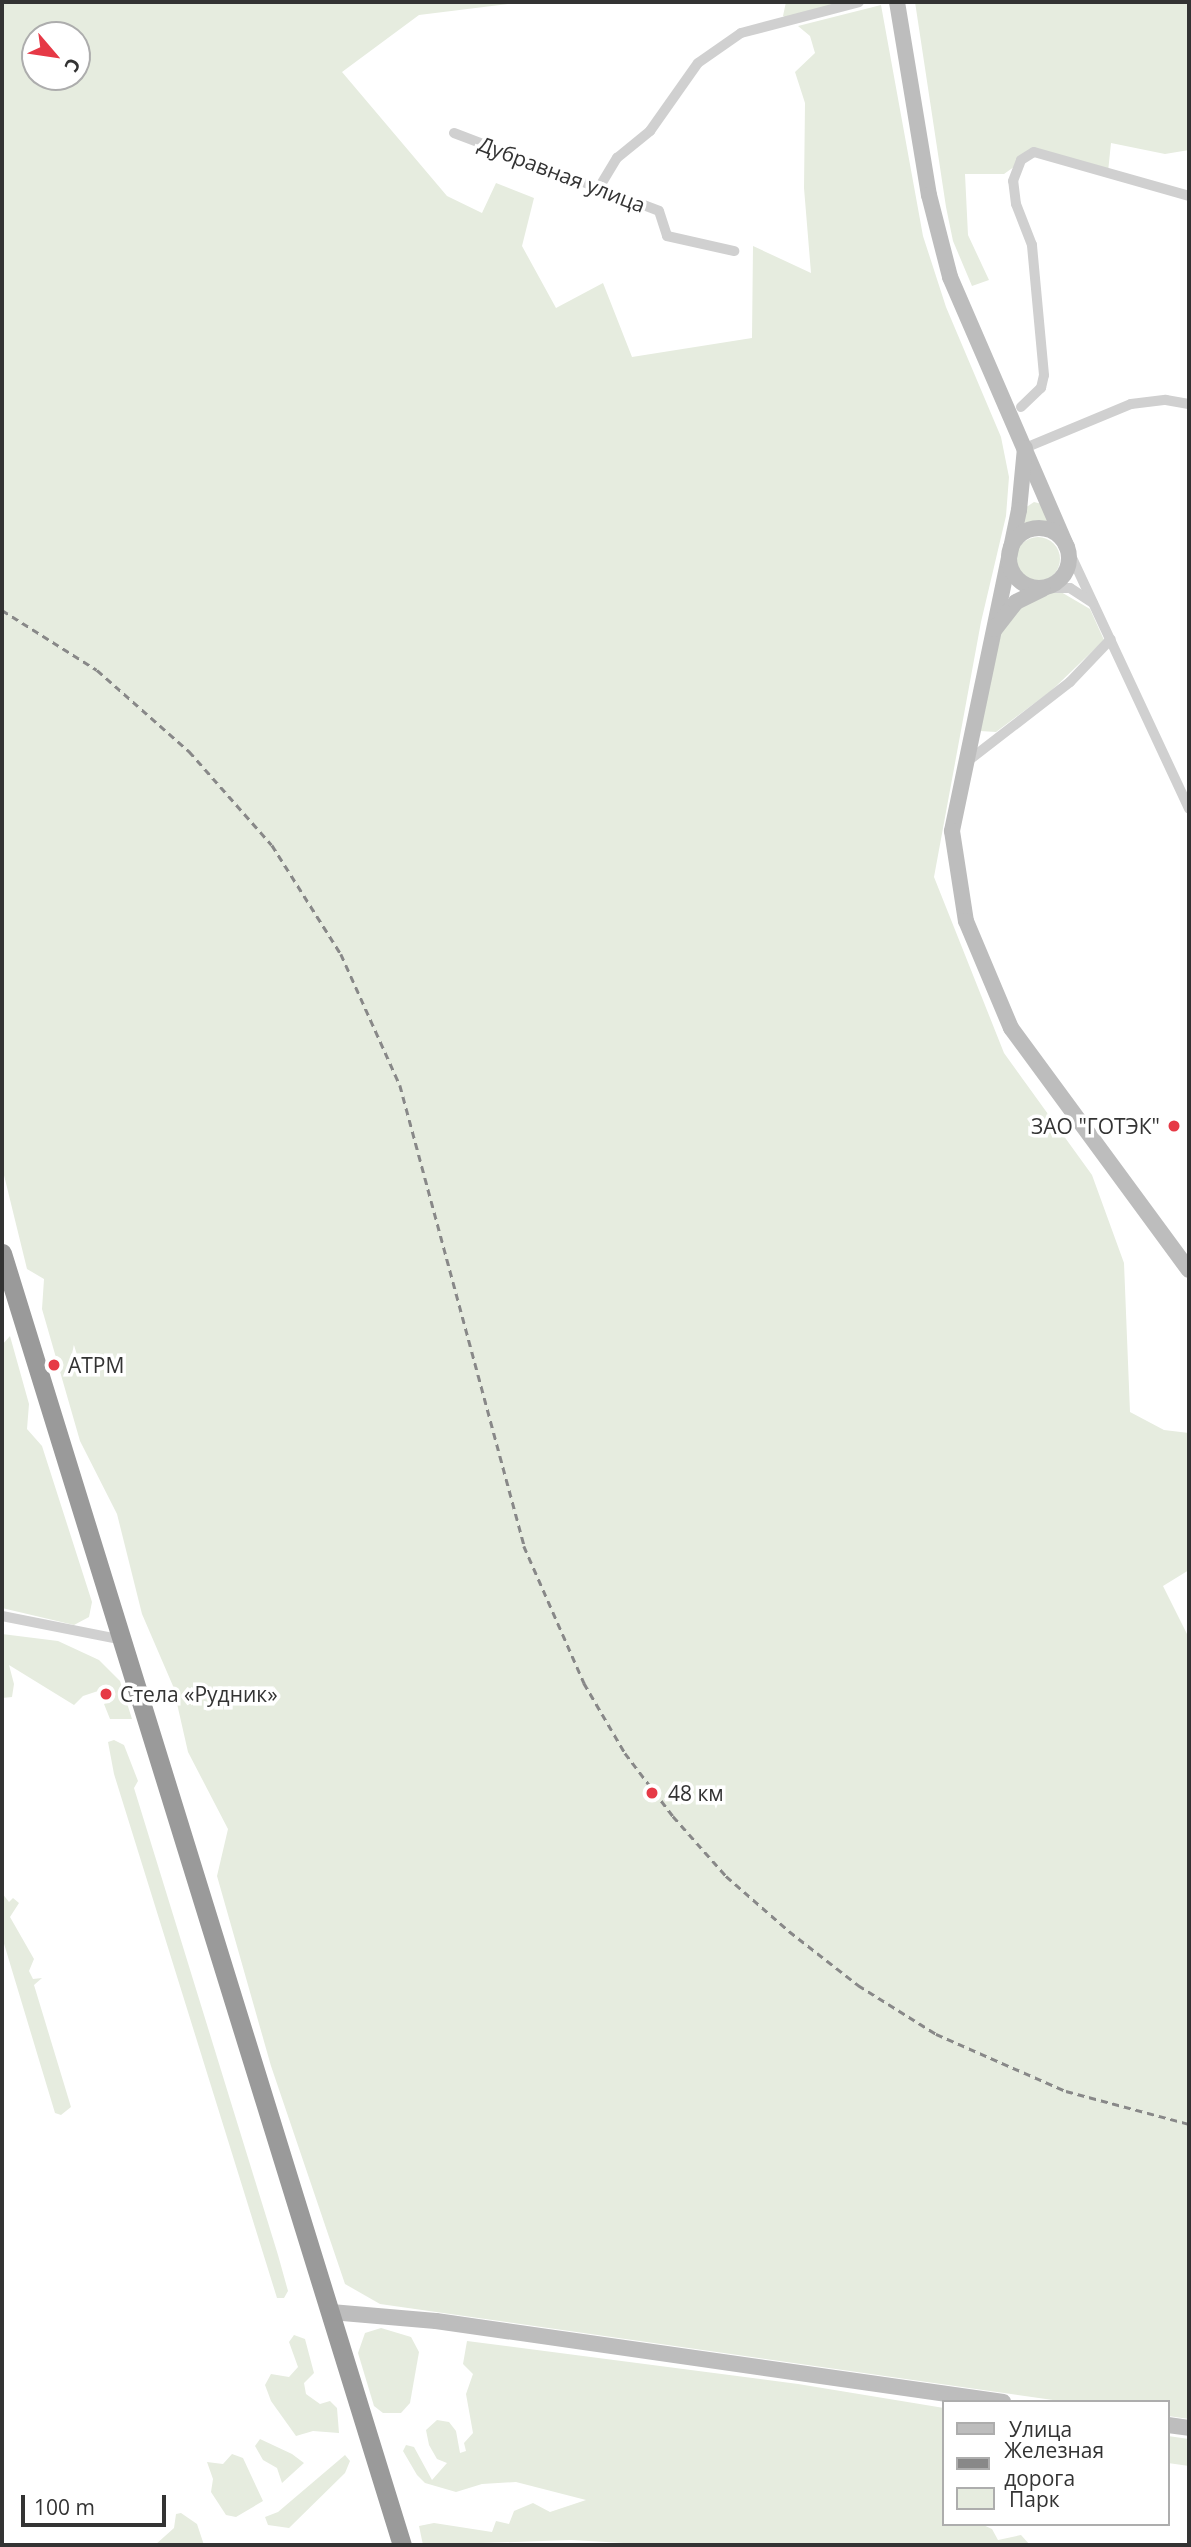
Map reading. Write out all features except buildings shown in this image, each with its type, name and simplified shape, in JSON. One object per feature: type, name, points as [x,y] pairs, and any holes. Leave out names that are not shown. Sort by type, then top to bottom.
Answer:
[{"type":"highway","points":[[2,1252],[126,1641],[402,2545]]},
{"type":"street","points":[[600,186],[617,158],[650,131],[698,63],[741,33],[859,2]]},
{"type":"street","points":[[897,2],[936,232],[969,326],[1067,547],[1189,809]]},
{"type":"street","name":"Дубравная улица","points":[[454,133],[600,186],[659,211],[667,236],[734,251]]},
{"type":"street","points":[[1021,407],[1041,388],[1044,375],[1032,245],[1016,204],[1013,181],[1021,160],[1034,152],[1189,196]]},
{"type":"street","points":[[1025,448],[1131,404],[1166,400],[1189,404]]},
{"type":"street","points":[[1025,448],[1010,549],[988,644],[952,831],[966,921],[1011,1028],[1189,1270]]},
{"type":"street","points":[[988,644],[1011,607],[1045,588],[1065,573],[1067,547],[1055,533],[1038,528],[1020,534],[1010,549],[1011,569],[1016,578],[1024,585],[1045,588],[1070,588],[1095,604]]},
{"type":"street","points":[[964,764],[1070,682],[1111,639]]},
{"type":"street","points":[[2,1616],[126,1641]]},
{"type":"street","points":[[331,2312],[436,2321],[989,2400]]},
{"type":"street","points":[[1170,2425],[1189,2428]]},
{"type":"green space","points":[[2,2],[523,2],[419,15],[342,72],[447,196],[482,213],[496,183],[534,198],[522,246],[556,308],[603,283],[632,357],[752,338],[753,246],[811,273],[804,188],[805,103],[795,72],[815,53],[810,36],[798,26],[881,5],[923,236],[946,307],[1001,437],[1009,477],[1006,516],[981,622],[934,877],[1004,1053],[1092,1175],[1124,1263],[1130,1412],[1164,1430],[1189,1433],[1189,1570],[1163,1586],[1189,1638],[1189,2419],[1170,2416],[1170,2400],[1053,2400],[380,2304],[345,2284],[271,2066],[217,1876],[228,1829],[188,1752],[173,1686],[142,1614],[117,1514],[80,1441],[42,1309],[44,1279],[27,1269],[2,1167]]},
{"type":"green space","points":[[786,2],[858,2],[790,20],[783,16]]},
{"type":"green space","points":[[915,2],[1189,2],[1189,150],[1165,154],[1111,143],[1108,172],[1035,152],[1004,174],[965,174],[968,235],[989,280],[972,286],[953,241],[946,207]]},
{"type":"green space","points":[[1034,502],[1042,504],[1052,521],[1036,521],[1021,530],[1025,508]]},
{"type":"green space","points":[[1038,537],[1047,538],[1054,543],[1059,550],[1059,568],[1054,575],[1047,580],[1038,581],[1029,580],[1022,575],[1017,568],[1016,559],[1017,550],[1022,543],[1029,538]]},
{"type":"green space","points":[[1061,592],[1090,609],[1104,640],[1051,691],[996,732],[980,731],[994,642],[1005,619],[1042,594]]},
{"type":"green space","points":[[10,1336],[29,1404],[27,1429],[42,1446],[92,1602],[89,1617],[74,1625],[2,1608],[2,1345]]},
{"type":"green space","points":[[2,1634],[58,1641],[99,1660],[120,1681],[132,1719],[110,1719],[104,1704],[114,1699],[110,1687],[83,1696],[74,1705],[9,1665],[14,1684],[12,1697],[2,1698]]},
{"type":"green space","points":[[114,1740],[124,1745],[138,1781],[134,1788],[278,2255],[288,2291],[284,2298],[277,2298],[114,1774],[108,1742]]},
{"type":"green space","points":[[2,1893],[9,1902],[13,1898],[19,1903],[10,1917],[34,1959],[29,1971],[33,1979],[42,1978],[34,1985],[71,2107],[61,2115],[55,2113],[2,1937]]},
{"type":"green space","points":[[381,2328],[411,2337],[419,2352],[410,2403],[401,2413],[383,2413],[374,2406],[358,2353],[365,2333]]},
{"type":"green space","points":[[294,2335],[305,2339],[314,2373],[304,2383],[306,2394],[320,2404],[330,2401],[337,2408],[339,2433],[313,2431],[296,2436],[271,2401],[265,2385],[271,2374],[289,2377],[298,2367],[289,2342]]},
{"type":"green space","points":[[467,2341],[798,2384],[942,2408],[942,2526],[985,2526],[992,2529],[998,2540],[1021,2535],[1030,2545],[659,2545],[571,2540],[423,2545],[419,2526],[434,2523],[492,2532],[496,2521],[509,2524],[514,2511],[533,2503],[550,2512],[586,2500],[516,2482],[482,2484],[456,2492],[425,2483],[417,2475],[403,2451],[406,2445],[414,2447],[432,2480],[447,2463],[437,2459],[429,2445],[426,2430],[437,2420],[449,2422],[456,2431],[460,2453],[466,2451],[464,2443],[473,2433],[466,2394],[473,2374],[463,2364]]},
{"type":"green space","points":[[1170,2436],[1189,2439],[1189,2466],[1170,2463]]},
{"type":"green space","points":[[260,2439],[292,2454],[304,2463],[282,2483],[277,2468],[263,2460],[255,2446]]},
{"type":"green space","points":[[232,2454],[243,2458],[263,2501],[236,2517],[226,2515],[211,2492],[213,2479],[207,2462],[223,2464]]},
{"type":"green space","points":[[345,2455],[350,2461],[345,2473],[289,2528],[268,2525],[265,2517],[278,2512]]},
{"type":"green space","points":[[181,2513],[197,2524],[204,2545],[155,2545],[174,2528],[176,2514]]},
{"type":"railway","points":[[2,610],[97,670],[189,751],[272,845],[341,954],[400,1085],[524,1546],[584,1683],[625,1753],[673,1816],[726,1876],[789,1931],[858,1985],[936,2034],[1066,2091],[1189,2124]]},
{"type":"place","name":"ЗАО \"ГОТЭК\"","points":[[1174,1126]]},
{"type":"place","name":"АТРМ","points":[[54,1365]]},
{"type":"place","name":"Стела «Рудник»","points":[[106,1694]]},
{"type":"place","name":"48 км","points":[[652,1793]]}]
